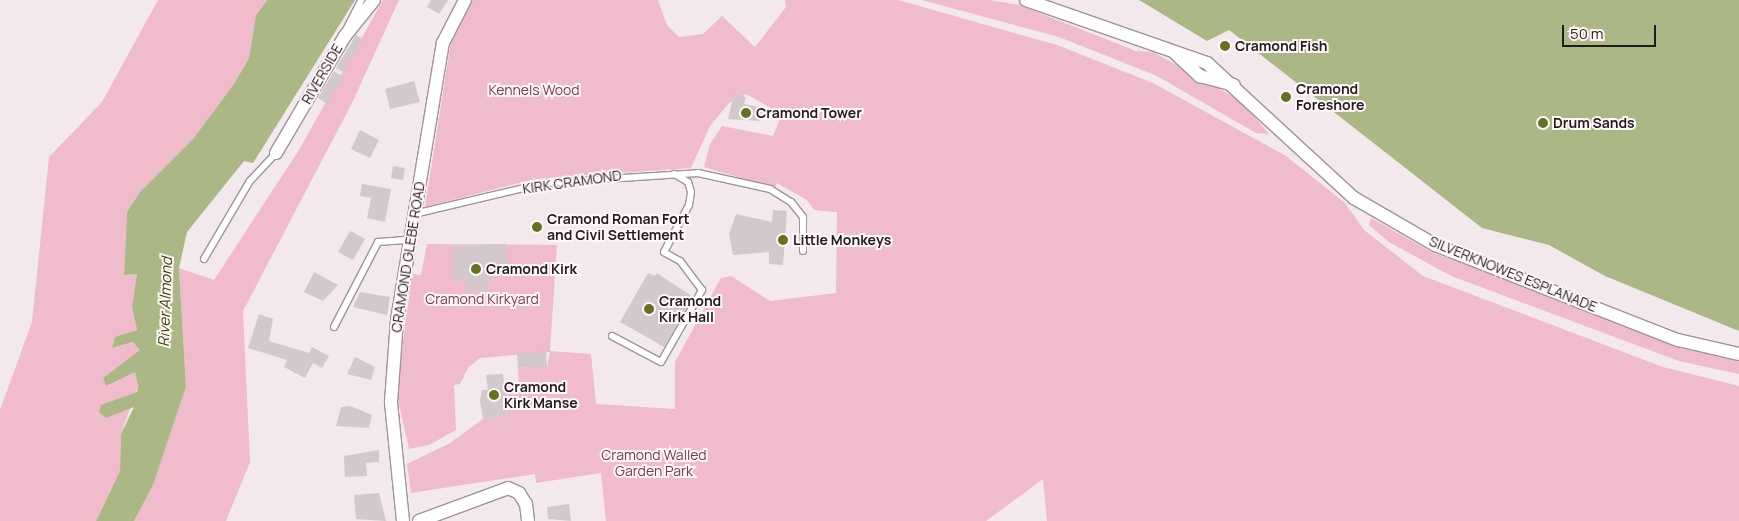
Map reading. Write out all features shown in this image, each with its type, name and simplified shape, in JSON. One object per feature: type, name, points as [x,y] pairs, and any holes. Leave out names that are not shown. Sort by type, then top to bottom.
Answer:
[{"type":"street","name":"RIVERSIDE","points":[[276,153],[345,36],[374,0]]},
{"type":"street","name":"CRAMOND GLEBE ROAD","points":[[402,521],[390,402],[409,240],[443,43],[465,0]]},
{"type":"street","name":"SILVERKNOWES ESPLANADE","points":[[1026,0],[1176,54],[1200,76],[1234,85],[1300,153],[1354,198],[1435,246],[1678,340],[1739,354]]},
{"type":"street","points":[[419,521],[508,488],[519,493],[526,504],[528,521]]},
{"type":"lane","points":[[345,36],[346,25],[361,0]]},
{"type":"lane","points":[[204,259],[250,181],[276,153]]},
{"type":"lane","points":[[612,336],[662,362],[702,290],[680,261],[664,252],[689,206],[691,192],[688,182],[673,173]]},
{"type":"lane","name":"KIRK CRAMOND","points":[[413,214],[545,183],[673,173],[734,178],[770,189],[791,202],[803,217],[803,251]]},
{"type":"lane","points":[[334,327],[378,242],[409,240]]},
{"type":"green space","points":[[158,0],[267,0],[256,15],[249,58],[234,84],[193,139],[140,192],[127,212],[124,275],[137,274],[132,307],[137,330],[115,337],[112,348],[134,342],[141,350],[103,378],[106,386],[135,372],[138,386],[121,434],[120,471],[96,521],[0,521],[0,410],[32,322],[49,157],[102,102]]},
{"type":"green space","points":[[383,0],[399,0],[352,103],[243,311],[250,462],[226,521],[134,521],[153,485],[186,387],[179,268],[214,280],[299,150]]},
{"type":"green space","points":[[473,0],[658,0],[667,25],[679,37],[703,34],[722,16],[755,47],[786,7],[785,0],[898,0],[1057,45],[1153,83],[1286,156],[1345,203],[1364,230],[1423,276],[1663,367],[1739,386],[1739,521],[1047,521],[1043,479],[986,521],[606,521],[601,473],[536,483],[535,474],[411,493],[407,464],[450,443],[483,419],[507,416],[504,387],[519,386],[518,368],[529,368],[528,357],[547,367],[550,352],[480,358],[468,368],[460,384],[454,385],[456,430],[429,445],[409,449],[398,400],[401,357],[412,274],[421,275],[427,244],[557,245],[550,351],[591,354],[596,404],[675,409],[675,362],[721,278],[731,276],[770,301],[836,293],[837,212],[814,210],[807,200],[777,183],[775,188],[704,167],[710,144],[722,126],[773,136],[782,114],[746,94],[729,103],[710,126],[691,168],[535,179],[425,207],[452,35]]},
{"type":"green space","points":[[922,0],[989,0],[1019,5],[1136,51],[1153,52],[1241,101],[1269,134],[1256,133],[1157,76],[1059,37]]},
{"type":"green space","points":[[1371,218],[1433,253],[1528,285],[1685,349],[1739,361],[1739,374],[1679,361],[1451,276],[1389,242],[1369,225]]},
{"type":"water","name":"River Almond","points":[[267,0],[355,0],[253,163],[244,161],[187,232],[179,268],[186,387],[153,485],[134,521],[96,521],[120,471],[121,434],[134,407],[106,418],[99,412],[101,405],[137,392],[138,386],[135,372],[106,386],[103,378],[140,350],[133,342],[112,348],[115,337],[137,330],[132,307],[137,274],[124,275],[127,212],[140,192],[193,139],[234,84],[249,58],[256,15]]},
{"type":"water","name":"Drum Sands","points":[[1139,0],[1739,0],[1739,331],[1605,276],[1549,245],[1482,228],[1229,30],[1207,41]]},
{"type":"building","points":[[431,0],[448,0],[439,14],[427,7]]},
{"type":"building","points":[[356,35],[363,39],[343,72],[336,68]]},
{"type":"building","points":[[334,71],[343,77],[327,104],[318,98]]},
{"type":"building","points":[[414,81],[420,102],[390,109],[385,89]]},
{"type":"building","name":"Cramond Tower","points":[[734,94],[746,97],[744,104],[763,108],[760,121],[728,119]]},
{"type":"building","points":[[360,130],[379,140],[370,158],[351,149]]},
{"type":"building","points":[[393,166],[405,168],[403,180],[391,178]]},
{"type":"building","points":[[362,184],[391,189],[385,222],[367,218],[371,198],[360,196]]},
{"type":"building","points":[[773,210],[787,211],[783,265],[769,264],[769,252],[733,255],[729,234],[736,214],[772,222]]},
{"type":"building","points":[[350,231],[365,239],[353,260],[338,252]]},
{"type":"building","name":"Cramond Kirk","points":[[507,244],[508,270],[495,271],[495,279],[487,279],[487,292],[466,292],[466,280],[453,280],[453,245]]},
{"type":"building","points":[[314,272],[338,285],[323,301],[304,292]]},
{"type":"building","name":"Cramond Kirk Hall","points":[[648,273],[655,276],[657,273],[693,297],[664,347],[620,322]]},
{"type":"building","points":[[360,292],[390,297],[387,315],[353,307]]},
{"type":"building","points":[[259,314],[273,319],[269,341],[309,353],[312,347],[329,356],[322,368],[313,363],[305,378],[284,367],[287,360],[248,348]]},
{"type":"building","points":[[546,351],[547,367],[518,368],[517,353]]},
{"type":"building","points":[[355,357],[375,367],[371,380],[347,374]]},
{"type":"building","name":"Cramond Kirk Manse","points":[[503,374],[507,416],[483,419],[480,400],[482,390],[488,390],[486,375]]},
{"type":"building","points":[[350,406],[372,415],[369,428],[336,426],[341,407]]},
{"type":"building","points":[[379,450],[379,462],[366,463],[367,476],[345,477],[344,456]]},
{"type":"building","points":[[379,493],[386,521],[356,519],[354,495]]},
{"type":"building","points":[[569,504],[571,521],[548,519],[547,507]]},
{"type":"place","name":"Cramond Fish","points":[[1225,46]]},
{"type":"place","name":"Cramond Foreshore","points":[[1286,97]]},
{"type":"place","name":"Cramond Tower","points":[[746,113]]},
{"type":"place","name":"Drum Sands","points":[[1543,123]]},
{"type":"place","name":"Cramond Roman Fort and Civil Settlement","points":[[537,227]]},
{"type":"place","name":"Little Monkeys","points":[[783,240]]},
{"type":"place","name":"Cramond Kirk","points":[[476,269]]},
{"type":"place","name":"Cramond Kirk Hall","points":[[649,309]]},
{"type":"place","name":"Cramond Kirk Manse","points":[[494,395]]},
{"type":"park label","name":"Kennels Wood","points":[[534,90]]},
{"type":"park label","name":"Cramond Kirkyard","points":[[482,299]]},
{"type":"park label","name":"Cramond Walled Garden Park","points":[[654,464]]}]
